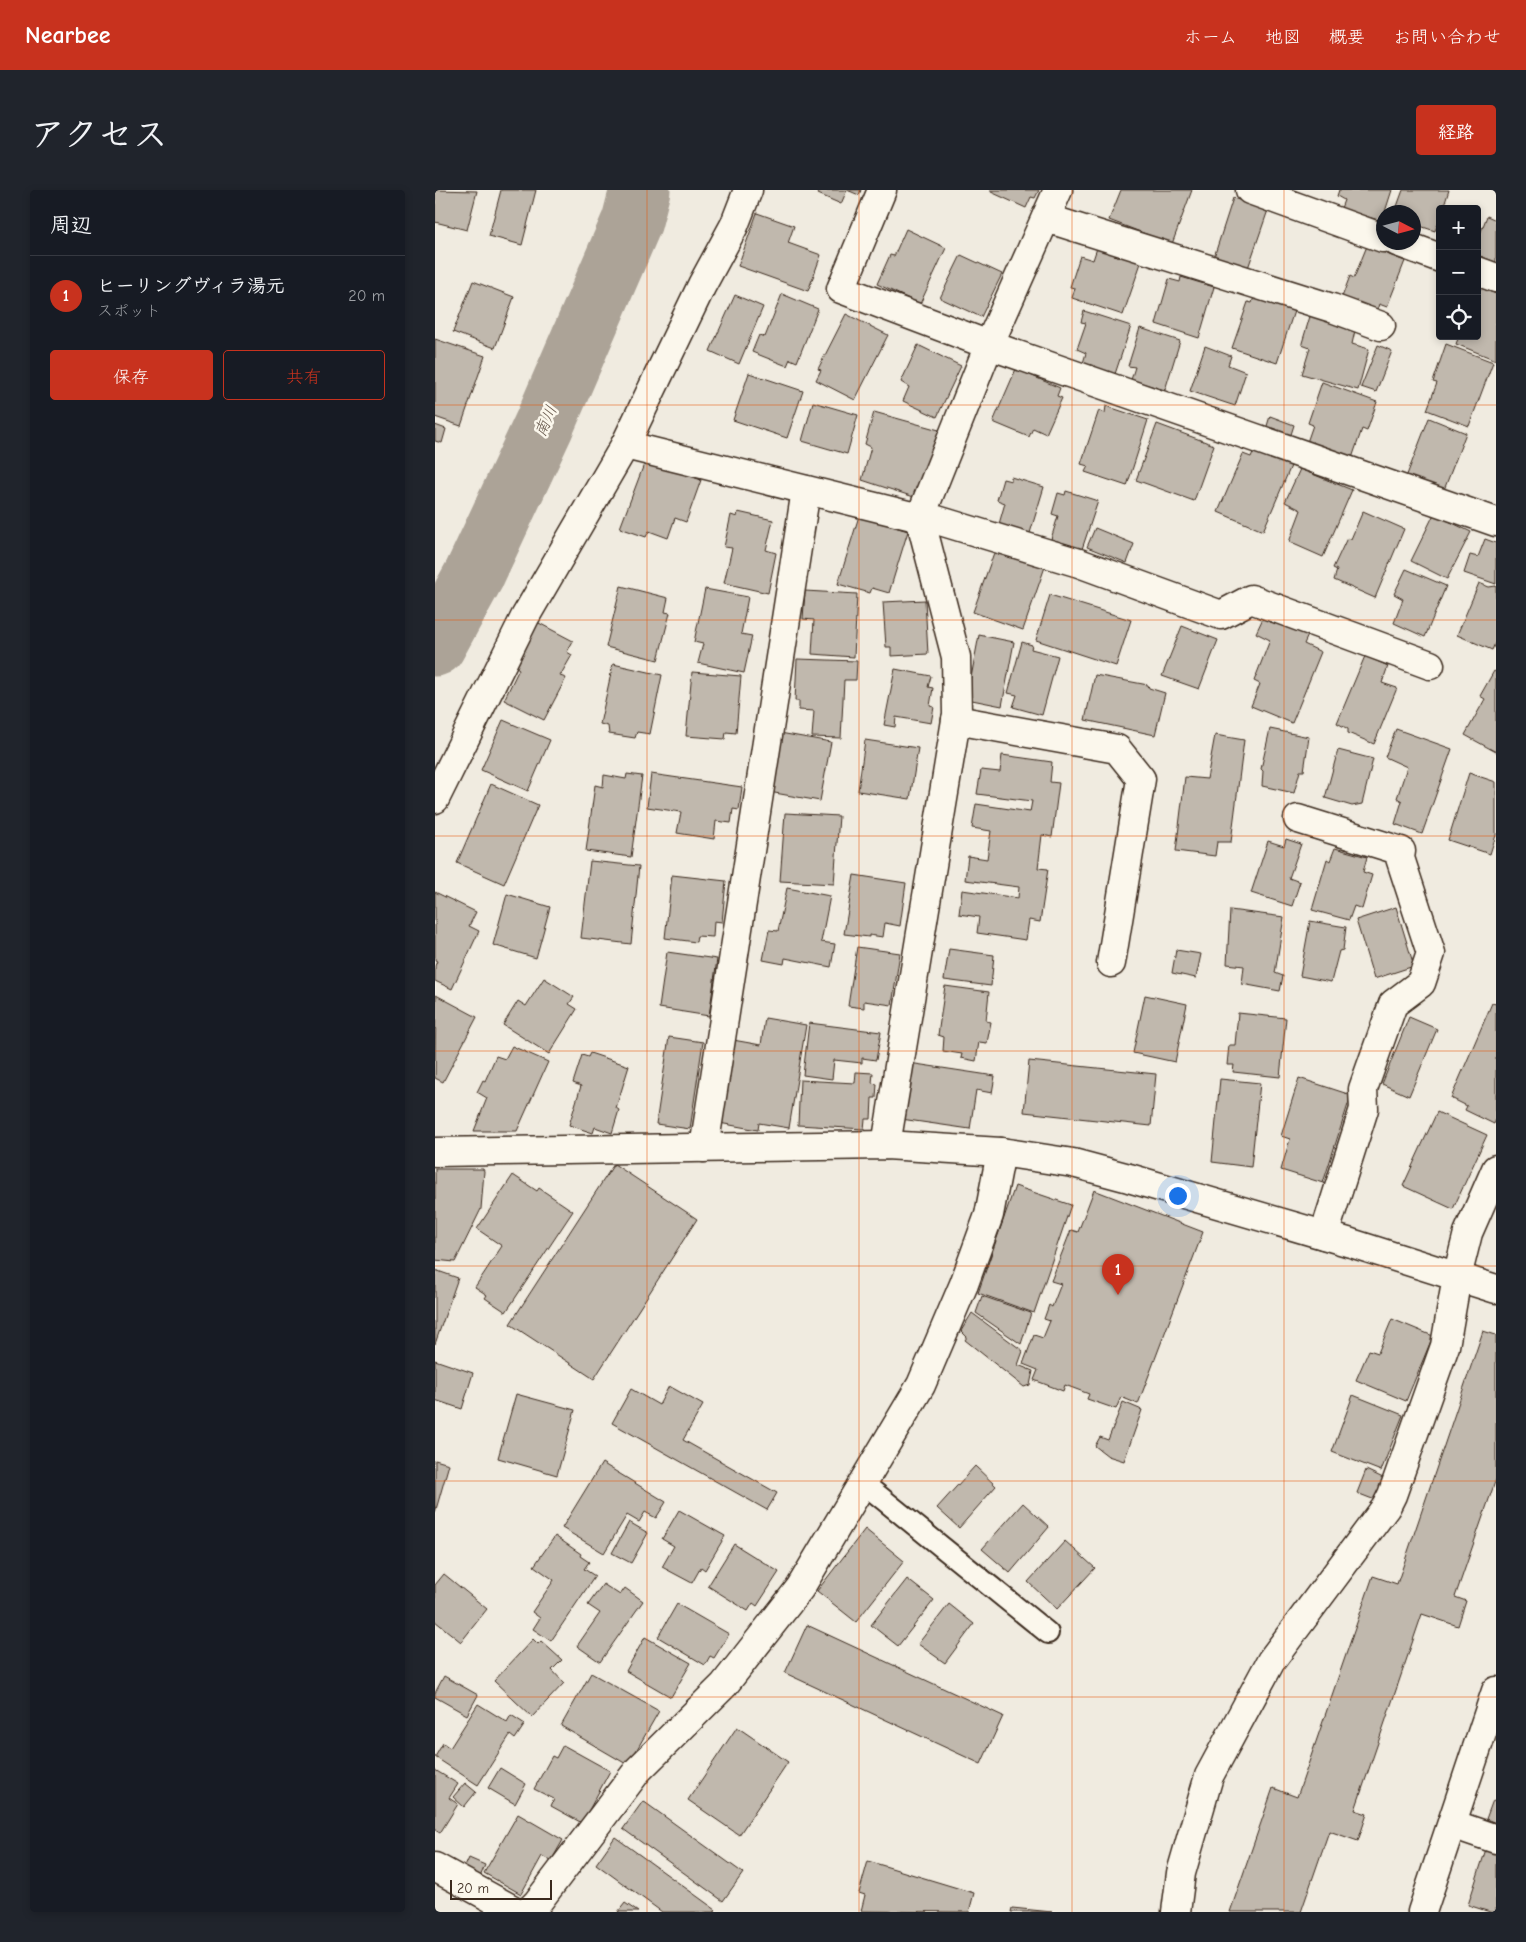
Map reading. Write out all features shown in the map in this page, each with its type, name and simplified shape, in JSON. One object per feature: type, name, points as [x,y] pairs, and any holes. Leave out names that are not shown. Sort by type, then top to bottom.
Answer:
[{"type":"street","points":[[435,799],[525,617],[625,445],[702,285],[734,226],[747,190]]},
{"type":"street","points":[[883,190],[841,290],[989,345],[1496,522]]},
{"type":"street","points":[[886,1145],[956,720],[956,657],[920,518],[989,345],[1058,190]]},
{"type":"street","points":[[1249,190],[1376,235]]},
{"type":"street","points":[[1046,218],[1333,308],[1381,326]]},
{"type":"street","points":[[1418,250],[1436,257]]},
{"type":"street","points":[[1481,272],[1496,278]]},
{"type":"street","points":[[625,445],[920,518],[937,520],[1079,563],[1221,615],[1251,599],[1431,665]]},
{"type":"street","points":[[704,1148],[806,490]]},
{"type":"street","points":[[956,720],[1117,749],[1141,779],[1111,963]]},
{"type":"street","points":[[1298,819],[1401,851],[1400,858],[1431,953],[1421,983],[1393,1004],[1363,1089],[1364,1109],[1324,1235]]},
{"type":"street","points":[[435,1152],[886,1145],[1001,1152],[1083,1166],[1324,1235],[1496,1290]]},
{"type":"street","points":[[528,1912],[537,1903],[638,1770],[724,1685],[800,1588],[921,1385],[964,1284],[989,1215],[1001,1152]]},
{"type":"street","points":[[1176,1912],[1181,1873],[1209,1776],[1271,1661],[1386,1507],[1393,1494],[1445,1346],[1457,1277],[1468,1233],[1496,1169]]},
{"type":"street","points":[[1422,1912],[1496,1691]]},
{"type":"street","points":[[1452,1824],[1496,1839]]},
{"type":"street","points":[[435,1867],[517,1912]]},
{"type":"lane","points":[[863,1483],[1049,1633]]},
{"type":"building","points":[[435,190],[477,191],[467,230],[435,222]]},
{"type":"building","points":[[501,190],[536,190],[522,245],[489,236]]},
{"type":"building","points":[[820,190],[847,190],[841,204],[818,194]]},
{"type":"building","points":[[847,190],[861,190],[859,195]]},
{"type":"building","points":[[991,190],[1039,190],[1035,198],[1031,197],[1026,208],[991,192]]},
{"type":"building","points":[[1121,190],[1192,190],[1172,244],[1109,220]]},
{"type":"building","points":[[1339,190],[1392,190],[1387,205],[1376,205],[1376,219],[1368,217],[1364,220],[1340,211],[1344,200],[1337,196]]},
{"type":"building","points":[[1403,190],[1449,190],[1444,205],[1436,205],[1435,231],[1421,226],[1421,205],[1398,205]]},
{"type":"building","points":[[1233,198],[1268,210],[1248,268],[1214,257]]},
{"type":"building","points":[[757,213],[794,226],[788,243],[821,255],[808,291],[738,266]]},
{"type":"building","points":[[1487,216],[1496,220],[1496,262],[1481,256],[1481,232]]},
{"type":"building","points":[[906,229],[946,248],[920,304],[877,284],[890,255],[894,256]]},
{"type":"building","points":[[1098,245],[1142,260],[1123,315],[1072,298],[1075,288],[1070,287],[1080,256],[1093,260]]},
{"type":"building","points":[[1367,246],[1405,261],[1387,307],[1379,304],[1377,310],[1342,297],[1350,276],[1354,278]]},
{"type":"building","points":[[961,255],[1002,274],[981,317],[940,298]]},
{"type":"building","points":[[1181,277],[1214,287],[1199,338],[1156,324],[1169,279],[1180,282]]},
{"type":"building","points":[[473,281],[514,297],[495,348],[453,332]]},
{"type":"building","points":[[1481,288],[1496,294],[1496,360],[1456,344],[1458,340],[1481,340]]},
{"type":"building","points":[[782,294],[818,309],[797,362],[790,359],[787,366],[752,352],[759,335],[765,337]]},
{"type":"building","points":[[1255,294],[1295,308],[1277,363],[1232,348],[1248,302],[1252,303]]},
{"type":"building","points":[[735,295],[763,307],[739,364],[710,351]]},
{"type":"building","points":[[1084,311],[1131,326],[1115,374],[1083,363],[1086,353],[1077,349],[1086,323],[1081,322]]},
{"type":"building","points":[[1311,313],[1356,326],[1352,344],[1369,349],[1358,390],[1302,374],[1310,348],[1302,345],[1302,343]]},
{"type":"building","points":[[846,314],[888,335],[855,400],[816,380],[821,370],[818,369]]},
{"type":"building","points":[[1140,328],[1180,341],[1165,390],[1131,380],[1135,367],[1128,366]]},
{"type":"building","points":[[435,339],[485,356],[461,426],[435,417]]},
{"type":"building","points":[[1446,344],[1493,362],[1469,426],[1427,410],[1437,383],[1433,382]]},
{"type":"building","points":[[918,345],[961,366],[937,417],[903,401],[909,387],[901,382]]},
{"type":"building","points":[[1378,345],[1392,351],[1376,392],[1361,387]]},
{"type":"building","points":[[1205,346],[1231,356],[1228,365],[1246,372],[1235,406],[1190,391]]},
{"type":"building","points":[[1016,369],[1060,388],[1057,396],[1062,398],[1046,434],[1033,428],[1029,437],[993,422]]},
{"type":"building","points":[[749,373],[803,391],[787,438],[733,420]]},
{"type":"building","points":[[1322,382],[1377,402],[1367,431],[1362,429],[1350,464],[1305,448],[1313,425],[1308,423]]},
{"type":"building","points":[[813,402],[858,415],[847,454],[802,441]]},
{"type":"building","points":[[1106,406],[1148,420],[1127,486],[1085,472],[1088,466],[1081,464],[1099,410],[1105,413]]},
{"type":"building","points":[[874,412],[939,430],[920,499],[862,480],[871,447],[865,444]]},
{"type":"building","points":[[1270,416],[1294,425],[1288,444],[1264,436]]},
{"type":"building","points":[[1429,418],[1466,433],[1442,495],[1405,480]]},
{"type":"building","points":[[1157,424],[1214,445],[1194,501],[1136,480]]},
{"type":"building","points":[[435,425],[446,429],[442,443],[435,441]]},
{"type":"building","points":[[1254,450],[1291,466],[1263,531],[1218,512],[1243,454],[1251,457]]},
{"type":"building","points":[[646,459],[701,480],[686,522],[675,518],[668,538],[649,531],[646,537],[620,528]]},
{"type":"building","points":[[1300,469],[1352,490],[1323,557],[1289,542],[1301,510],[1285,502]]},
{"type":"building","points":[[1011,477],[1044,487],[1030,533],[999,524],[1005,503],[997,500],[1003,479],[1011,481]]},
{"type":"building","points":[[1066,491],[1098,501],[1082,549],[1051,539],[1058,516],[1052,514],[1058,493],[1065,495]]},
{"type":"building","points":[[1363,511],[1404,529],[1375,598],[1334,580],[1337,570],[1333,568],[1347,538],[1351,539]]},
{"type":"building","points":[[738,512],[773,520],[766,550],[776,553],[768,593],[724,583],[732,548],[724,547],[731,515],[737,517]]},
{"type":"building","points":[[1434,514],[1471,532],[1447,579],[1411,561]]},
{"type":"building","points":[[859,516],[908,531],[889,593],[872,588],[870,593],[838,584]]},
{"type":"building","points":[[1095,528],[1134,544],[1127,563],[1087,547]]},
{"type":"building","points":[[1485,539],[1496,543],[1496,584],[1464,573],[1470,555],[1478,557]]},
{"type":"building","points":[[996,547],[1046,564],[1023,630],[973,612]]},
{"type":"building","points":[[1406,569],[1446,586],[1425,637],[1394,623],[1403,599],[1394,594]]},
{"type":"building","points":[[1479,583],[1489,587],[1496,586],[1496,641],[1492,650],[1457,635]]},
{"type":"building","points":[[621,586],[668,598],[665,612],[670,613],[658,660],[606,647]]},
{"type":"building","points":[[705,589],[748,597],[741,634],[752,636],[744,673],[698,663],[703,644],[694,642]]},
{"type":"building","points":[[805,591],[857,594],[854,657],[812,654],[814,620],[803,619]]},
{"type":"building","points":[[1050,595],[1131,620],[1116,666],[1036,640]]},
{"type":"building","points":[[925,600],[928,654],[891,656],[891,647],[886,647],[883,602]]},
{"type":"building","points":[[1264,616],[1309,633],[1304,644],[1321,652],[1292,723],[1251,706],[1260,684],[1254,681],[1270,640],[1256,633]]},
{"type":"building","points":[[537,622],[573,641],[567,652],[572,655],[560,676],[566,678],[544,720],[504,700],[519,669],[515,666]]},
{"type":"building","points":[[1182,626],[1218,640],[1199,689],[1162,676]]},
{"type":"building","points":[[979,635],[1014,642],[1002,706],[967,699]]},
{"type":"building","points":[[1022,642],[1032,645],[1031,649],[1058,656],[1042,715],[1013,707],[1017,695],[1008,693]]},
{"type":"building","points":[[1365,656],[1388,666],[1382,683],[1397,688],[1374,744],[1348,733],[1348,729],[1337,723]]},
{"type":"building","points":[[797,659],[857,661],[856,680],[844,680],[841,738],[812,737],[814,711],[799,710],[799,701],[795,701]]},
{"type":"building","points":[[613,664],[662,675],[650,734],[637,732],[635,738],[609,734],[608,726],[600,724]]},
{"type":"building","points":[[895,669],[931,676],[928,687],[933,688],[930,706],[934,707],[931,723],[896,717],[895,727],[884,725]]},
{"type":"building","points":[[1494,671],[1496,672],[1496,752],[1465,735],[1485,699],[1480,696]]},
{"type":"building","points":[[692,672],[741,676],[736,733],[726,732],[725,739],[686,736]]},
{"type":"building","points":[[1095,675],[1148,685],[1149,688],[1165,693],[1155,735],[1085,720]]},
{"type":"building","points":[[503,720],[550,740],[528,791],[481,770]]},
{"type":"building","points":[[1270,729],[1309,737],[1304,771],[1300,771],[1294,793],[1262,786],[1263,771],[1261,769]]},
{"type":"building","points":[[1396,729],[1452,749],[1422,834],[1395,824],[1402,801],[1397,798],[1407,767],[1385,757]]},
{"type":"building","points":[[780,733],[831,742],[820,801],[769,792]]},
{"type":"building","points":[[1215,735],[1244,740],[1231,842],[1217,842],[1215,856],[1176,851],[1185,777],[1207,779]]},
{"type":"building","points":[[865,740],[918,748],[910,799],[858,791]]},
{"type":"building","points":[[1338,750],[1373,759],[1362,804],[1352,806],[1325,798]]},
{"type":"building","points":[[1002,755],[1052,762],[1050,782],[1059,783],[1052,837],[1042,835],[1038,868],[1048,869],[1040,922],[1029,920],[1026,940],[977,933],[979,917],[959,914],[962,890],[1018,898],[1019,887],[965,880],[968,856],[987,859],[991,831],[972,828],[976,804],[1030,812],[1032,801],[977,794],[981,770],[1000,772]]},
{"type":"building","points":[[1469,773],[1496,782],[1496,835],[1490,854],[1448,840]]},
{"type":"building","points":[[627,774],[642,776],[631,857],[586,851],[595,785],[603,787],[604,775],[626,779]]},
{"type":"building","points":[[651,774],[742,787],[739,810],[733,809],[731,823],[716,821],[714,839],[677,833],[681,812],[647,807]]},
{"type":"building","points":[[491,784],[538,805],[504,884],[457,863]]},
{"type":"building","points":[[785,813],[839,816],[834,884],[780,881]]},
{"type":"building","points":[[1286,839],[1301,844],[1289,878],[1300,882],[1292,906],[1251,893],[1268,841],[1284,846]]},
{"type":"building","points":[[1335,848],[1367,857],[1363,872],[1372,875],[1362,909],[1354,906],[1349,920],[1312,910],[1327,859],[1330,861]]},
{"type":"building","points":[[590,861],[639,866],[631,944],[581,938]]},
{"type":"building","points":[[672,875],[726,881],[722,922],[714,921],[713,937],[697,936],[696,942],[665,938]]},
{"type":"building","points":[[854,875],[906,883],[900,926],[885,923],[883,937],[844,934]]},
{"type":"building","points":[[787,888],[830,896],[821,942],[835,944],[831,967],[785,958],[784,964],[763,960],[769,930],[778,931]]},
{"type":"building","points":[[435,892],[476,912],[469,926],[479,931],[452,989],[435,981],[437,961],[435,960]]},
{"type":"building","points":[[507,894],[550,907],[536,958],[493,945]]},
{"type":"building","points":[[1396,907],[1414,966],[1374,979],[1356,920]]},
{"type":"building","points":[[1230,910],[1284,917],[1275,973],[1283,976],[1280,991],[1242,984],[1244,966],[1227,964]]},
{"type":"building","points":[[1310,921],[1346,927],[1343,950],[1339,951],[1331,982],[1300,976]]},
{"type":"building","points":[[857,947],[900,953],[892,1005],[864,1001],[864,1008],[848,1006]]},
{"type":"building","points":[[949,949],[994,955],[991,986],[944,980]]},
{"type":"building","points":[[1176,950],[1201,954],[1196,978],[1172,973]]},
{"type":"building","points":[[667,952],[717,959],[709,1016],[659,1008]]},
{"type":"building","points":[[544,978],[574,997],[569,1004],[577,1009],[549,1054],[503,1025],[518,1001],[526,1006]]},
{"type":"building","points":[[945,986],[989,992],[986,1021],[991,1022],[987,1043],[979,1042],[976,1061],[961,1058],[962,1054],[943,1051],[944,1037],[938,1035]]},
{"type":"building","points":[[436,995],[477,1017],[443,1082],[435,1078]]},
{"type":"building","points":[[1145,995],[1187,1004],[1175,1062],[1133,1053]]},
{"type":"building","points":[[1492,1003],[1496,1004],[1496,1119],[1494,1124],[1465,1110],[1467,1106],[1451,1098]]},
{"type":"building","points":[[1238,1013],[1286,1018],[1280,1077],[1233,1072],[1234,1065],[1227,1065],[1229,1045],[1235,1045]]},
{"type":"building","points":[[1409,1017],[1437,1029],[1409,1096],[1382,1084]]},
{"type":"building","points":[[765,1018],[806,1025],[789,1128],[759,1123],[758,1130],[719,1123],[733,1040],[761,1045]]},
{"type":"building","points":[[809,1023],[881,1032],[876,1060],[862,1058],[862,1063],[834,1060],[832,1079],[803,1075]]},
{"type":"building","points":[[669,1037],[703,1042],[690,1129],[656,1124]]},
{"type":"building","points":[[512,1046],[548,1062],[517,1131],[474,1131],[487,1098],[477,1092],[483,1080],[485,1081],[496,1056],[505,1059]]},
{"type":"building","points":[[590,1053],[629,1066],[616,1108],[619,1110],[612,1133],[595,1127],[593,1133],[569,1125],[581,1086],[573,1083],[582,1055],[588,1057]]},
{"type":"building","points":[[1029,1061],[1156,1074],[1151,1126],[1024,1112]]},
{"type":"building","points":[[909,1063],[995,1076],[992,1093],[976,1090],[970,1129],[901,1119]]},
{"type":"building","points":[[856,1072],[873,1073],[872,1083],[877,1084],[876,1098],[872,1098],[871,1119],[865,1119],[864,1129],[798,1125],[800,1080],[855,1083]]},
{"type":"building","points":[[1299,1078],[1351,1095],[1323,1183],[1281,1170],[1290,1139],[1281,1136]]},
{"type":"building","points":[[1220,1079],[1260,1083],[1251,1167],[1212,1162]]},
{"type":"building","points":[[1437,1112],[1487,1135],[1453,1209],[1403,1186]]},
{"type":"building","points":[[614,1164],[697,1219],[594,1379],[510,1324]]},
{"type":"building","points":[[435,1169],[483,1169],[484,1171],[481,1209],[455,1262],[435,1260]]},
{"type":"building","points":[[513,1175],[537,1191],[539,1188],[573,1211],[506,1312],[485,1298],[487,1295],[475,1287],[502,1246],[477,1229]]},
{"type":"building","points":[[1015,1186],[1071,1205],[1034,1313],[978,1293]]},
{"type":"building","points":[[1094,1190],[1203,1232],[1138,1404],[1121,1397],[1116,1409],[1087,1399],[1089,1394],[1065,1385],[1063,1391],[1034,1380],[1038,1370],[1023,1364],[1034,1335],[1043,1338],[1050,1321],[1044,1319],[1049,1305],[1052,1307],[1061,1284],[1051,1281],[1071,1230],[1078,1232]]},
{"type":"building","points":[[435,1270],[458,1278],[435,1344]]},
{"type":"building","points":[[982,1296],[1031,1313],[1021,1344],[976,1313]]},
{"type":"building","points":[[972,1313],[1023,1351],[1018,1365],[1033,1371],[1030,1385],[1024,1387],[965,1340],[967,1337],[961,1331]]},
{"type":"building","points":[[1392,1319],[1433,1336],[1406,1401],[1356,1380],[1369,1350],[1378,1353]]},
{"type":"building","points":[[1483,1331],[1496,1335],[1496,1479],[1455,1597],[1466,1601],[1458,1626],[1422,1614],[1355,1810],[1367,1814],[1358,1841],[1329,1831],[1301,1912],[1230,1912],[1273,1788],[1297,1797],[1373,1576],[1397,1584]]},
{"type":"building","points":[[435,1360],[473,1373],[462,1409],[435,1400]]},
{"type":"building","points":[[669,1386],[703,1405],[683,1440],[777,1493],[767,1510],[612,1423],[631,1389],[659,1405]]},
{"type":"building","points":[[516,1394],[575,1410],[557,1475],[498,1458]]},
{"type":"building","points":[[1353,1395],[1403,1415],[1381,1471],[1332,1452]]},
{"type":"building","points":[[1123,1402],[1142,1410],[1124,1461],[1108,1456],[1095,1446],[1100,1437],[1108,1440]]},
{"type":"building","points":[[435,1460],[449,1464],[435,1513]]},
{"type":"building","points":[[602,1463],[666,1502],[656,1518],[645,1512],[639,1522],[627,1515],[604,1553],[562,1528]]},
{"type":"building","points":[[975,1466],[996,1486],[959,1528],[937,1508]]},
{"type":"building","points":[[1366,1470],[1383,1478],[1375,1500],[1357,1493]]},
{"type":"building","points":[[1023,1503],[1049,1527],[1010,1573],[982,1549]]},
{"type":"building","points":[[679,1510],[725,1536],[705,1570],[701,1567],[692,1583],[662,1567],[674,1546],[662,1539]]},
{"type":"building","points":[[629,1522],[648,1533],[631,1563],[612,1553]]},
{"type":"building","points":[[865,1529],[904,1561],[856,1622],[817,1591]]},
{"type":"building","points":[[555,1536],[589,1562],[584,1569],[595,1576],[551,1641],[533,1629],[540,1618],[532,1612],[554,1580],[534,1566]]},
{"type":"building","points":[[1065,1541],[1095,1568],[1057,1609],[1028,1582]]},
{"type":"building","points":[[734,1544],[779,1572],[757,1606],[753,1603],[748,1611],[708,1586]]},
{"type":"building","points":[[444,1574],[487,1609],[461,1642],[435,1621],[435,1585]]},
{"type":"building","points":[[907,1579],[934,1600],[898,1646],[871,1625]]},
{"type":"building","points":[[603,1584],[620,1595],[625,1588],[643,1601],[600,1662],[577,1646],[600,1613],[588,1605]]},
{"type":"building","points":[[677,1604],[729,1634],[714,1658],[710,1656],[705,1665],[658,1637]]},
{"type":"building","points":[[949,1604],[974,1624],[945,1663],[918,1644]]},
{"type":"building","points":[[807,1625],[1003,1716],[981,1764],[785,1673]]},
{"type":"building","points":[[645,1637],[691,1663],[671,1697],[626,1671]]},
{"type":"building","points":[[533,1639],[538,1644],[541,1641],[562,1660],[552,1670],[564,1683],[532,1717],[494,1681]]},
{"type":"building","points":[[591,1673],[659,1711],[628,1765],[561,1726]]},
{"type":"building","points":[[444,1676],[478,1695],[467,1715],[435,1697],[435,1693]]},
{"type":"building","points":[[478,1704],[507,1722],[511,1715],[525,1724],[515,1739],[510,1735],[478,1785],[435,1757],[443,1743],[450,1748]]},
{"type":"building","points":[[737,1727],[788,1762],[739,1835],[688,1800]]},
{"type":"building","points":[[563,1745],[610,1771],[582,1823],[551,1806],[554,1799],[534,1789],[552,1756],[556,1758]]},
{"type":"building","points":[[500,1768],[526,1784],[515,1804],[488,1788]]},
{"type":"building","points":[[435,1770],[458,1784],[449,1798],[458,1804],[440,1833],[435,1830]]},
{"type":"building","points":[[465,1783],[476,1792],[464,1807],[453,1797]]},
{"type":"building","points":[[1493,1800],[1496,1801],[1496,1823],[1486,1819]]},
{"type":"building","points":[[643,1801],[743,1873],[723,1901],[623,1829]]},
{"type":"building","points":[[518,1814],[563,1840],[551,1861],[542,1856],[521,1894],[484,1873]]},
{"type":"building","points":[[615,1837],[716,1910],[714,1912],[662,1912],[596,1864]]},
{"type":"building","points":[[1486,1849],[1496,1852],[1496,1912],[1468,1905]]},
{"type":"building","points":[[469,1858],[485,1865],[480,1877],[464,1869]]},
{"type":"building","points":[[868,1861],[974,1893],[969,1912],[861,1911],[865,1895],[859,1893]]},
{"type":"building","points":[[625,1903],[638,1912],[618,1912]]},
{"type":"building","points":[[1012,1908],[1052,1912],[1011,1912]]},
{"type":"waterway","name":"南川","points":[[435,646],[474,575],[544,425],[632,221],[640,190]]},
{"type":"place","name":"ヒーリングヴィラ湯元","points":[[1118,1295]]}]
